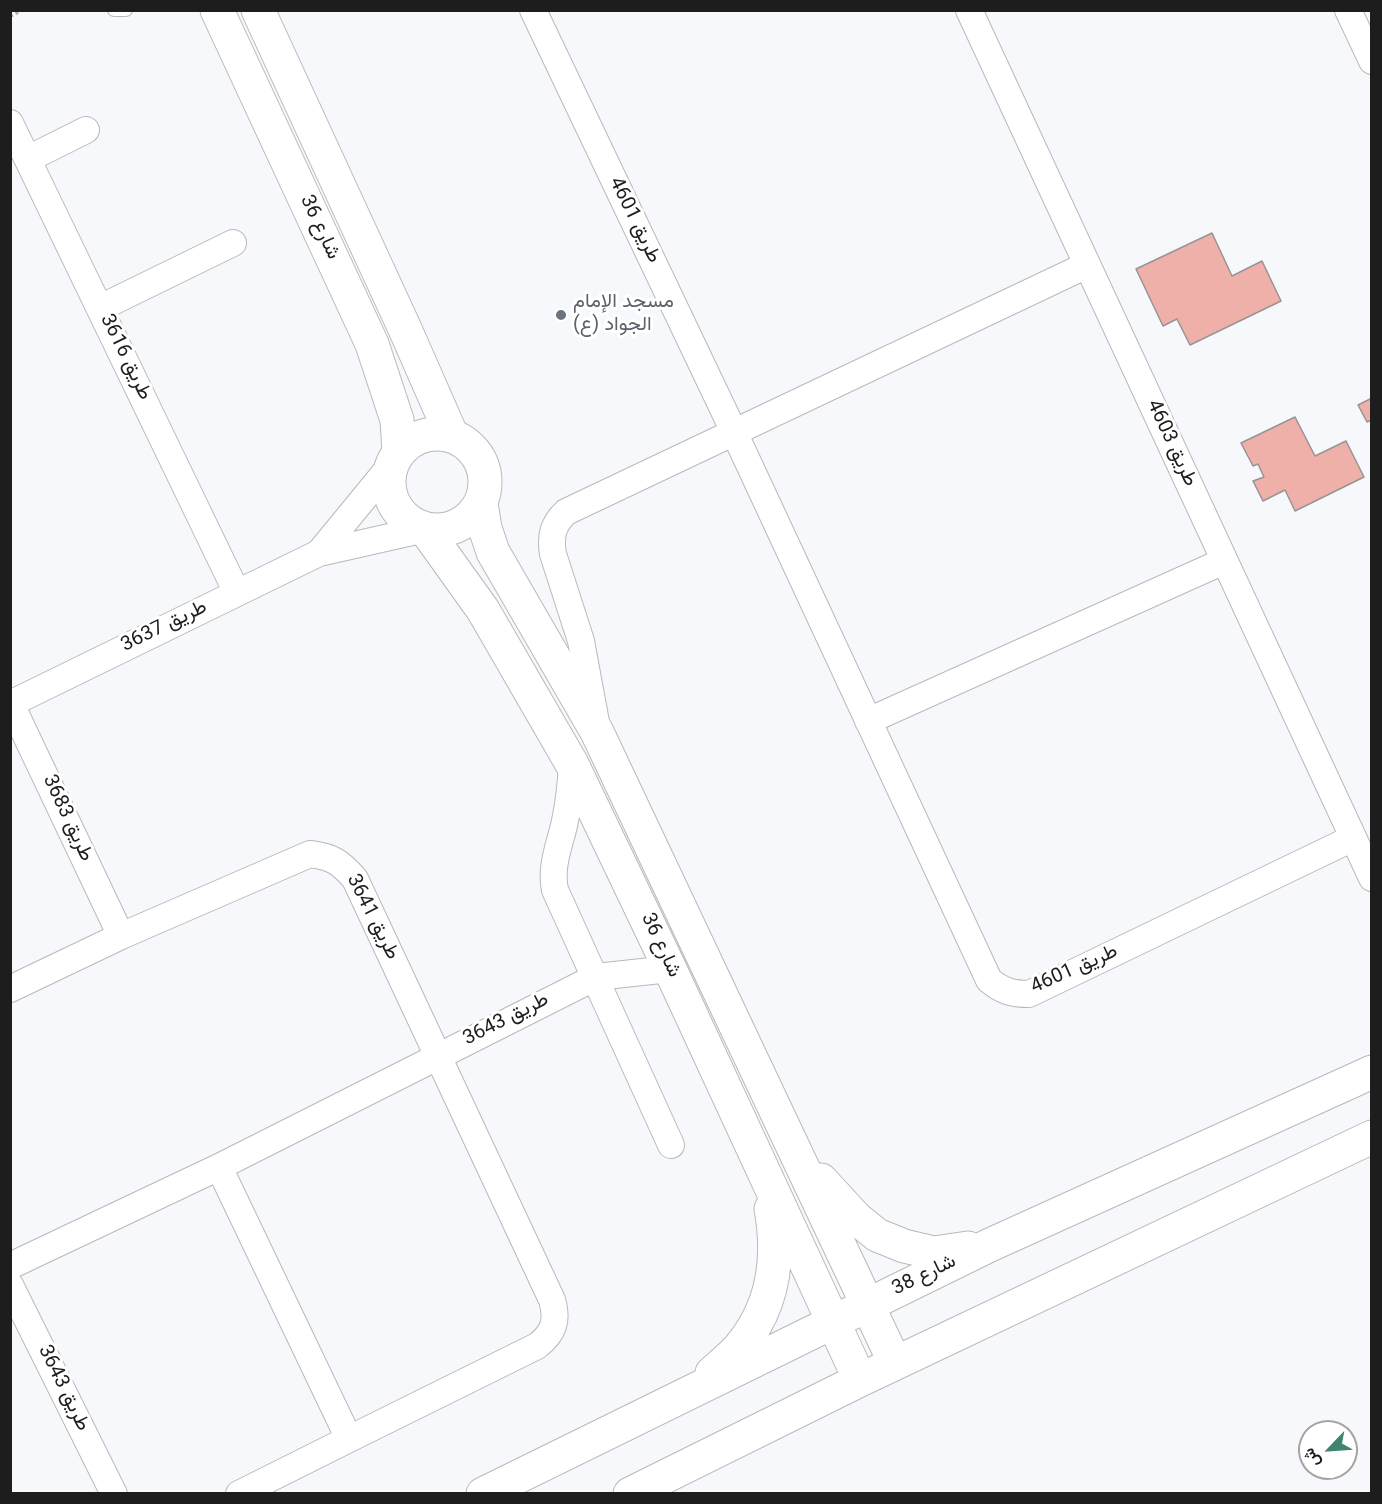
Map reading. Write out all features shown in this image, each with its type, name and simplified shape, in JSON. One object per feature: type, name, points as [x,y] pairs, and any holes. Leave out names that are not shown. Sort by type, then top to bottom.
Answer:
[{"type":"street","name":"شارع 36","points":[[217,10],[372,344],[397,420],[396,458]]},
{"type":"street","name":"شارع 36","points":[[258,10],[452,436]]},
{"type":"street","name":"طريق 4601","points":[[533,10],[734,432],[989,980],[1001,989],[1014,994],[1029,994],[1043,989],[1353,838]]},
{"type":"street","name":"طريق 4603","points":[[969,10],[1371,878]]},
{"type":"street","points":[[1348,10],[1371,61]]},
{"type":"street","points":[[17,141],[86,130]]},
{"type":"street","name":"طريق 3616","points":[[17,141],[237,593]]},
{"type":"street","points":[[100,308],[233,243]]},
{"type":"street","points":[[597,732],[581,641],[551,542],[558,520],[566,512],[1087,265]]},
{"type":"street","points":[[438,433],[452,436],[466,444],[481,463],[485,487],[481,503],[471,516],[458,526],[442,530],[425,529],[411,522],[399,511],[391,496],[389,480],[396,458],[410,442],[438,433]]},
{"type":"street","name":"طريق 3637","points":[[319,552],[396,458]]},
{"type":"street","name":"شارع 36","points":[[481,503],[485,528],[493,552],[597,732],[895,1363]]},
{"type":"street","name":"شارع 36","points":[[425,529],[483,610],[572,764],[765,1171],[832,1323],[860,1380]]},
{"type":"street","name":"طريق 3637","points":[[11,703],[319,552],[425,529]]},
{"type":"street","points":[[868,721],[1224,561]]},
{"type":"street","name":"طريق 3683","points":[[11,703],[121,936]]},
{"type":"street","points":[[572,764],[567,812],[553,865],[552,878],[560,902],[671,1145]]},
{"type":"street","name":"طريق 3641","points":[[10,989],[121,936],[310,854],[328,856],[342,864],[355,879],[552,1300],[556,1313],[554,1326],[548,1338],[537,1346],[349,1439]]},
{"type":"street","points":[[596,977],[670,969]]},
{"type":"street","name":"طريق 3643","points":[[10,1266],[219,1167],[596,977]]},
{"type":"street","name":"شارع 38","points":[[483,1494],[990,1245],[1371,1072]]},
{"type":"street","points":[[630,1494],[895,1363],[1371,1137]]},
{"type":"street","points":[[800,1158],[856,1218],[877,1235],[904,1246],[934,1253],[990,1245]]},
{"type":"street","points":[[219,1167],[349,1439],[239,1494]]},
{"type":"street","points":[[691,1393],[739,1348],[756,1324],[771,1290],[776,1238],[765,1171]]},
{"type":"street","name":"طريق 3643","points":[[10,1285],[114,1494]]},
{"type":"lane","points":[[114,10],[126,10]]},
{"type":"path","points":[[10,16],[22,10]]},
{"type":"building","points":[[1212,233],[1232,276],[1262,261],[1281,301],[1190,345],[1177,319],[1163,326],[1136,269]]},
{"type":"building","points":[[1372,398],[1372,420],[1367,422],[1358,405]]},
{"type":"building","points":[[1295,417],[1315,456],[1346,441],[1364,477],[1295,511],[1285,490],[1263,501],[1253,481],[1264,477],[1258,464],[1253,466],[1241,443]]},
{"type":"place","name":"مسجد الإمام الجواد (ع)","points":[[561,315]]}]
